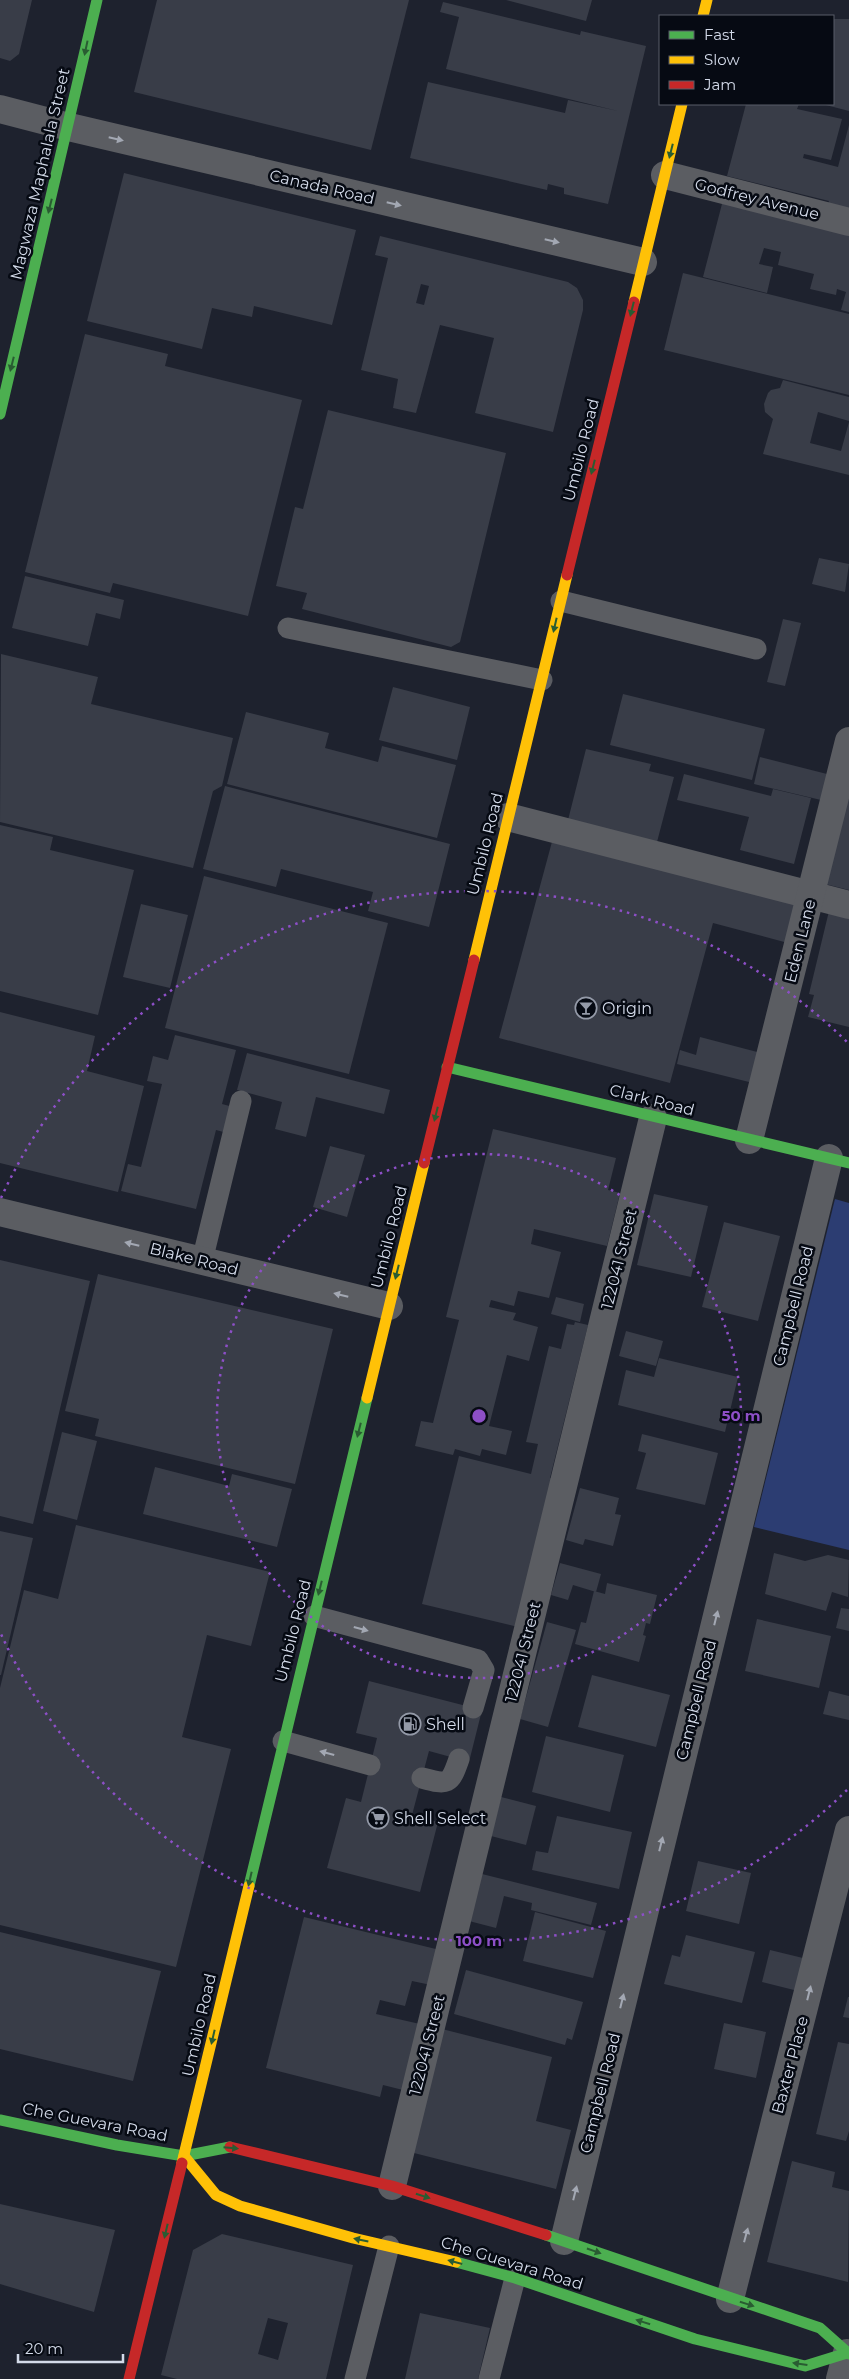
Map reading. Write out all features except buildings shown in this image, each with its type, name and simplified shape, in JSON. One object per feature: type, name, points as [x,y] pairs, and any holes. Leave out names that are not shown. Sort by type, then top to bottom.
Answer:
[{"type":"street","name":"Magwaza Maphalala Street","points":[[0,414],[69,128],[97,0]]},
{"type":"street","points":[[703,15],[707,0]]},
{"type":"street","name":"Umbilo Road","points":[[129,2379],[682,105]]},
{"type":"street","name":"Canada Road","points":[[0,109],[69,128],[644,262]]},
{"type":"street","name":"Godfrey Avenue","points":[[665,176],[849,222]]},
{"type":"street","name":"Eden Lane","points":[[749,1140],[812,896],[849,741]]},
{"type":"street","points":[[508,817],[849,906]]},
{"type":"street","name":"Clark Road","points":[[447,1066],[653,1118],[839,1161]]},
{"type":"street","name":"122041 Street","points":[[392,2186],[653,1118]]},
{"type":"street","name":"Campbell Road","points":[[564,2241],[839,1161]]},
{"type":"street","name":"Blake Road","points":[[0,1212],[389,1306]]},
{"type":"street","name":"Baxter Place","points":[[730,2299],[849,1830]]},
{"type":"street","name":"Che Guevara Road","points":[[0,2120],[117,2145],[184,2156],[228,2146],[392,2186],[564,2241],[730,2299],[820,2328],[848,2354]]},
{"type":"street","name":"Che Guevara Road","points":[[184,2156],[216,2195],[240,2206],[515,2278],[695,2339],[805,2366],[848,2354]]},
{"type":"street","points":[[840,2379],[848,2354]]},
{"type":"lane","points":[[561,601],[756,649]]},
{"type":"lane","points":[[288,628],[542,680]]},
{"type":"lane","points":[[202,1261],[241,1102]]},
{"type":"lane","points":[[314,1616],[478,1660],[484,1670],[474,1708]]},
{"type":"lane","points":[[283,1741],[370,1765]]},
{"type":"lane","points":[[422,1778],[440,1783],[447,1782],[452,1779],[459,1759]]},
{"type":"lane","points":[[355,2379],[389,2246]]},
{"type":"lane","points":[[489,2379],[515,2278]]},
{"type":"shaded area","points":[[835,1199],[849,1203],[849,1550],[754,1527]]},
{"type":"traffic: fast","points":[[0,414],[97,0]]},
{"type":"traffic: fast","points":[[447,1067],[849,1163]]},
{"type":"traffic: fast","points":[[249,1886],[367,1398]]},
{"type":"traffic: fast","points":[[0,2120],[117,2145],[184,2156],[230,2147]]},
{"type":"traffic: fast","points":[[546,2235],[820,2328],[849,2354]]},
{"type":"traffic: fast","points":[[456,2262],[515,2278],[695,2339],[805,2366],[847,2353]]},
{"type":"traffic: slow","points":[[703,15],[707,0]]},
{"type":"traffic: slow","points":[[634,302],[682,105]]},
{"type":"traffic: slow","points":[[474,960],[567,575]]},
{"type":"traffic: slow","points":[[367,1398],[424,1163]]},
{"type":"traffic: slow","points":[[182,2163],[249,1886]]},
{"type":"traffic: slow","points":[[184,2156],[216,2195],[240,2206],[353,2238],[456,2262]]},
{"type":"traffic: jam","points":[[567,575],[634,302]]},
{"type":"traffic: jam","points":[[424,1163],[474,960]]},
{"type":"traffic: jam","points":[[230,2147],[392,2186],[546,2235]]},
{"type":"traffic: jam","points":[[129,2379],[182,2163]]},
{"type":"place","name":"Origin","points":[[586,1008]]},
{"type":"place","name":"Shell","points":[[410,1724]]},
{"type":"place","name":"Shell Select","points":[[378,1818]]}]
